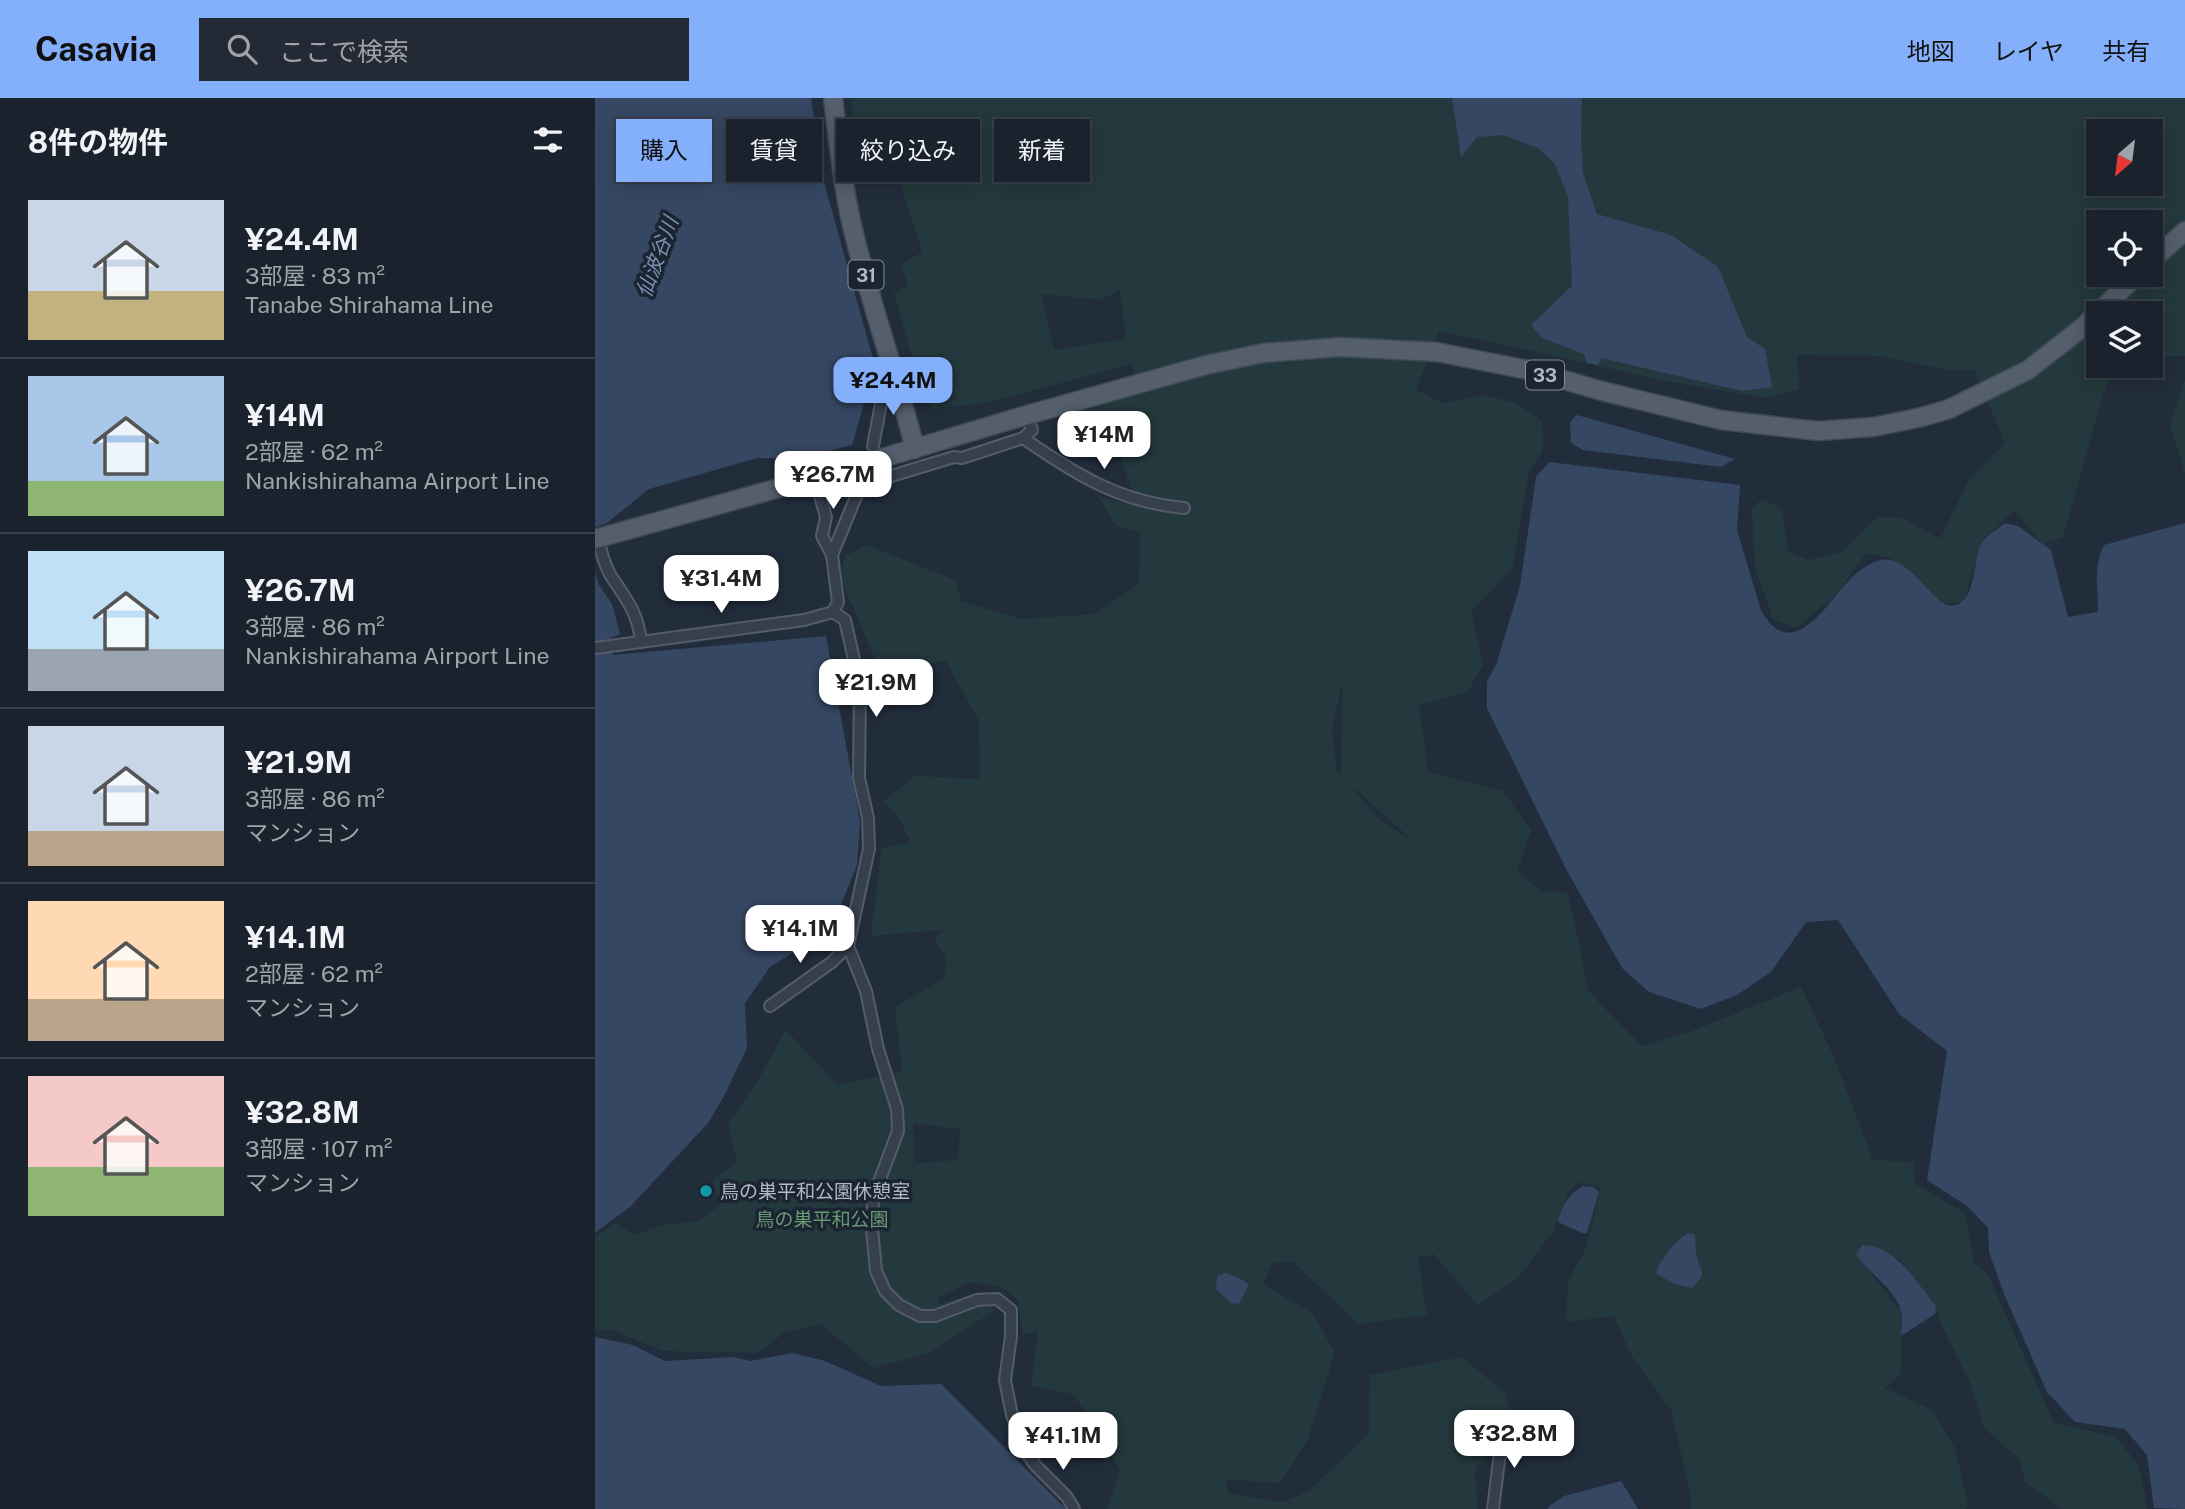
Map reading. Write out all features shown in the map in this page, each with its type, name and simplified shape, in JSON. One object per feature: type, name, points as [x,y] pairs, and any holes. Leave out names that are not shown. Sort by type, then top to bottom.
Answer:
[{"type":"main road","name":"31","points":[[833,98],[851,220],[915,449]]},
{"type":"main road","points":[[2163,250],[2185,231]]},
{"type":"main road","name":"33","points":[[596,539],[1206,365],[1263,353],[1341,348],[1437,352],[1533,371],[1721,420],[1818,431],[1873,427],[1949,409],[2028,370],[2083,327],[2125,287]]},
{"type":"street","points":[[873,446],[886,377],[893,373]]},
{"type":"street","points":[[832,555],[858,492],[866,481],[954,457],[962,458],[1023,438],[1032,430],[1027,415]]},
{"type":"street","points":[[1023,438],[1065,467],[1112,492],[1156,506],[1184,509]]},
{"type":"street","points":[[595,648],[804,620],[834,611],[838,602],[832,555],[822,536],[826,517],[815,478]]},
{"type":"street","points":[[596,539],[610,576],[631,605],[640,628],[641,642]]},
{"type":"street","points":[[770,1006],[832,962],[848,946],[869,849],[868,818],[859,778],[860,686],[845,620],[834,611]]},
{"type":"street","points":[[848,946],[866,991],[878,1049],[897,1109],[898,1131],[873,1198],[872,1229],[876,1271],[885,1291],[899,1305],[920,1316],[935,1316],[978,1300],[997,1299],[1011,1310],[1011,1336],[1005,1380],[1012,1415],[1025,1450],[1035,1465],[1067,1497],[1074,1509]]},
{"type":"street","points":[[1493,1509],[1503,1428]]},
{"type":"green space","name":"鳥の巣平和公園","points":[[851,98],[2185,98],[2185,356],[2163,356],[2163,301],[2086,301],[2086,378],[2111,378],[2103,395],[2063,537],[2042,544],[2014,510],[1981,542],[1964,602],[1943,604],[1890,558],[1866,553],[1839,592],[1796,628],[1773,619],[1755,569],[1752,508],[1762,499],[1782,509],[1788,552],[1808,560],[1841,552],[1878,517],[1902,518],[1940,539],[1969,480],[2005,443],[1975,370],[1947,370],[1880,356],[1797,355],[1799,389],[1767,398],[1660,380],[1439,331],[1416,390],[1442,403],[1483,395],[1516,403],[1542,421],[1543,450],[1529,471],[1512,569],[1471,611],[1483,664],[1468,692],[1419,705],[1428,772],[1503,791],[1531,830],[1517,871],[1541,891],[1567,892],[1588,991],[1642,1046],[1692,1031],[1801,987],[1834,1057],[1873,1160],[1914,1162],[1914,1183],[1965,1213],[1974,1262],[1988,1275],[2054,1423],[2116,1437],[2139,1466],[2147,1509],[2062,1509],[2025,1482],[2019,1459],[1984,1428],[1971,1385],[1940,1322],[1936,1306],[1900,1260],[1870,1245],[1862,1245],[1856,1254],[1901,1312],[1901,1373],[1885,1388],[1932,1410],[1955,1448],[1968,1505],[1965,1509],[1690,1509],[1691,1498],[1671,1410],[1631,1355],[1614,1316],[1566,1322],[1568,1281],[1586,1248],[1601,1187],[1581,1182],[1569,1190],[1553,1232],[1518,1278],[1477,1305],[1434,1254],[1418,1258],[1427,1315],[1359,1324],[1292,1261],[1272,1263],[1263,1284],[1312,1313],[1335,1352],[1308,1439],[1280,1483],[1226,1479],[1229,1494],[1284,1502],[1310,1490],[1369,1433],[1370,1375],[1462,1357],[1506,1394],[1512,1419],[1475,1471],[1478,1509],[1107,1509],[1120,1470],[1074,1394],[1031,1386],[1038,1332],[1023,1334],[1018,1300],[1001,1287],[970,1282],[939,1298],[939,1304],[985,1291],[994,1311],[929,1353],[873,1368],[821,1324],[785,1332],[758,1353],[663,1351],[610,1329],[595,1330],[595,1237],[615,1223],[634,1235],[663,1225],[698,1221],[720,1205],[713,1180],[737,1162],[728,1123],[753,1089],[786,1030],[837,1085],[902,1072],[895,1007],[945,978],[946,956],[935,942],[941,930],[871,936],[882,848],[911,842],[896,813],[883,802],[915,776],[980,779],[979,721],[945,660],[883,677],[840,577],[845,556],[867,545],[955,580],[961,601],[1021,619],[1095,614],[1139,584],[1140,532],[1116,526],[1098,496],[1135,505],[1116,442],[1079,432],[1069,409],[1140,393],[1132,364],[990,402],[933,409],[925,402],[894,293],[908,285],[901,265],[922,252],[900,182],[980,182],[980,119],[852,119]],"holes":[[[1120,289],[1126,339],[1054,350],[1041,294],[1101,300]],[[1343,681],[1341,776],[1337,772],[1332,728]],[[1347,782],[1418,845],[1378,818]],[[913,1123],[960,1129],[958,1160],[914,1163]]]},
{"type":"green space","points":[[2185,380],[2185,474],[2170,425]]},
{"type":"water","name":"仙波谷川","points":[[595,98],[811,98],[814,119],[726,119],[726,182],[822,182],[822,175],[875,366],[852,445],[799,459],[757,458],[649,489],[607,523],[595,527]]},
{"type":"water","points":[[1452,98],[1582,98],[1583,173],[1597,214],[1671,235],[1718,267],[1747,337],[1765,349],[1772,387],[1742,391],[1601,358],[1598,365],[1587,363],[1584,354],[1542,338],[1531,325],[1572,286],[1568,197],[1555,164],[1538,148],[1504,135],[1477,137],[1461,157]]},
{"type":"water","points":[[1577,415],[1735,459],[1721,467],[1583,450],[1571,443],[1570,422]]},
{"type":"water","points":[[1549,462],[1740,485],[1737,530],[1761,610],[1773,626],[1785,632],[1797,631],[1808,625],[1854,576],[1877,561],[1890,560],[1901,564],[1942,602],[1951,606],[1960,603],[1972,584],[1981,544],[2005,523],[2018,526],[2051,550],[2068,617],[2098,612],[2097,570],[2104,545],[2185,523],[2185,1509],[2154,1508],[2147,1455],[2125,1429],[2075,1422],[2047,1392],[2004,1294],[1989,1252],[1988,1228],[1967,1206],[1927,1180],[1947,1051],[1899,1014],[1838,920],[1806,922],[1771,972],[1737,995],[1701,1009],[1649,992],[1622,968],[1566,869],[1487,708],[1487,681],[1496,665],[1520,586],[1536,477]]},
{"type":"water","points":[[595,572],[599,585],[612,604],[620,634],[610,638],[613,655],[826,636],[860,821],[857,865],[831,929],[770,967],[745,1003],[747,1048],[708,1123],[631,1206],[595,1233]]},
{"type":"water","points":[[1583,1186],[1593,1187],[1599,1192],[1587,1233],[1558,1222],[1566,1201]]},
{"type":"water","points":[[1689,1233],[1695,1235],[1696,1254],[1702,1271],[1692,1288],[1674,1284],[1656,1272],[1670,1250]]},
{"type":"water","points":[[1862,1245],[1885,1251],[1904,1266],[1936,1306],[1935,1314],[1901,1336],[1902,1318],[1898,1303],[1888,1288],[1856,1254]]},
{"type":"water","points":[[1226,1273],[1249,1285],[1239,1304],[1231,1303],[1216,1289],[1217,1276]]},
{"type":"water","points":[[595,1337],[633,1345],[665,1361],[733,1357],[750,1361],[793,1353],[825,1361],[881,1386],[941,1384],[1066,1509],[595,1509]]},
{"type":"water","points":[[1621,1481],[1638,1509],[1548,1509],[1564,1496]]},
{"type":"place","name":"鳥の巣平和公園休憩室","points":[[706,1191]]}]
